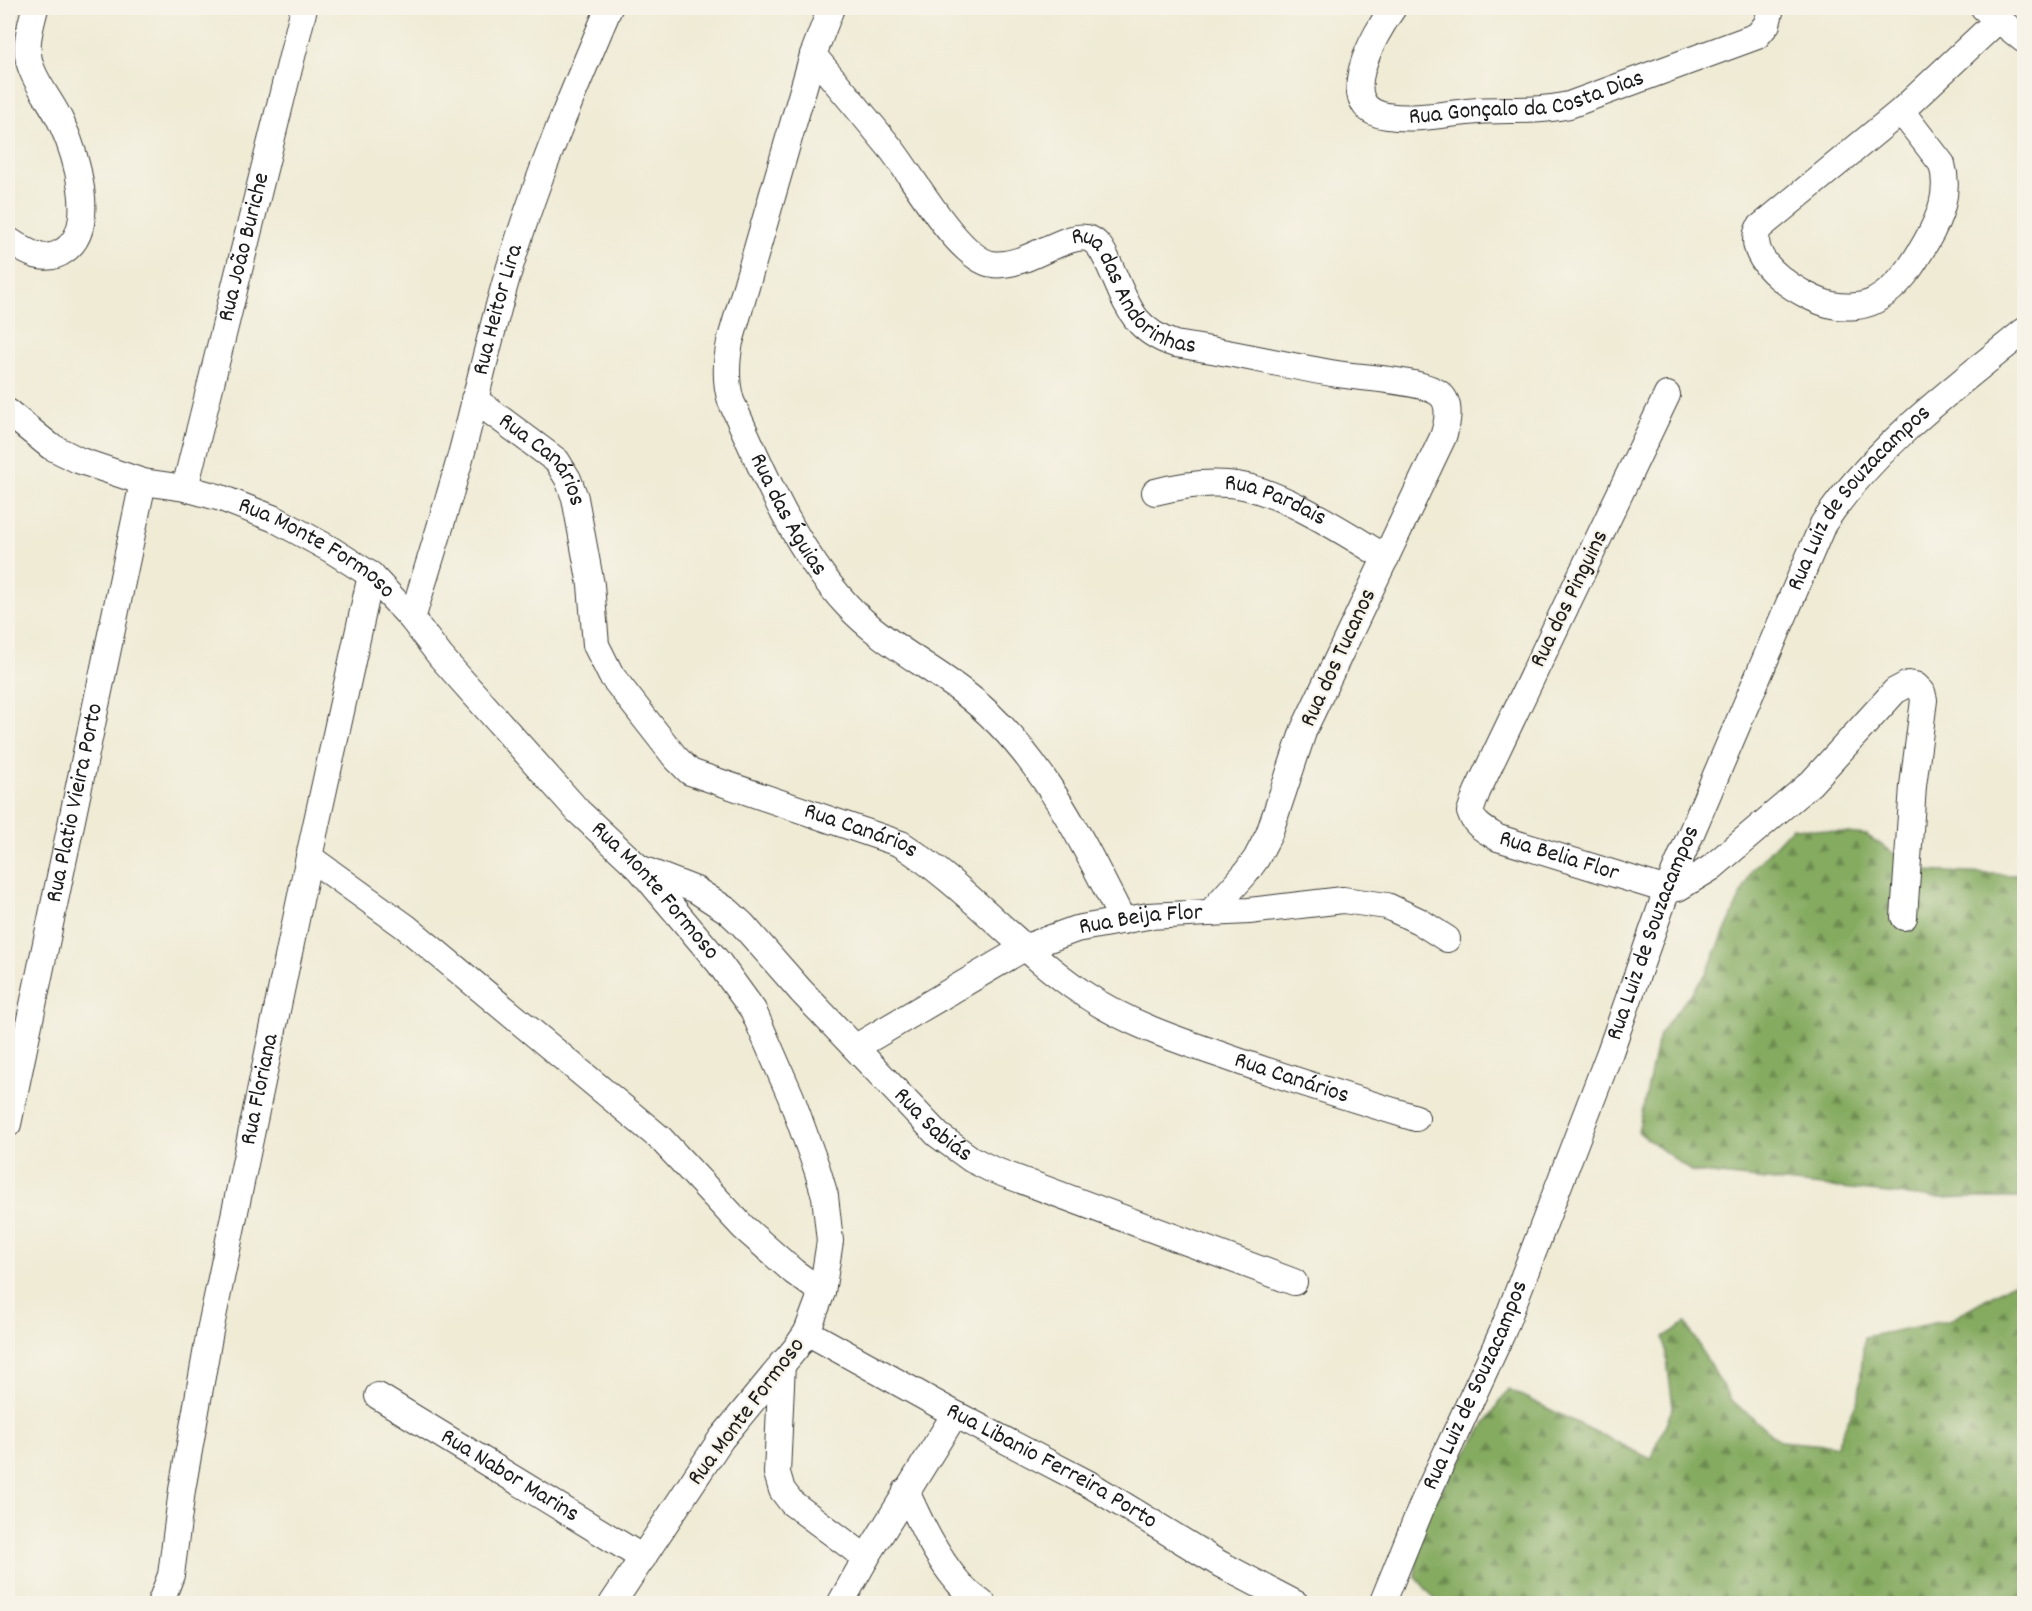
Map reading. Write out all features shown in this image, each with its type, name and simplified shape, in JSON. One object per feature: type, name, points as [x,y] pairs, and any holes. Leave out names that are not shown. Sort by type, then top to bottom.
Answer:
[{"type":"street","points":[[8,240],[41,258],[57,256],[71,246],[82,224],[81,181],[62,123],[32,70],[26,46],[35,8]]},
{"type":"street","name":"Rua João Buriche","points":[[185,488],[304,8]]},
{"type":"street","name":"Rua Heitor Lira","points":[[412,619],[460,458],[512,259],[567,106],[609,8]]},
{"type":"street","name":"Rua das Águias","points":[[831,8],[813,55],[730,342],[726,365],[726,386],[775,496],[812,559],[845,604],[864,623],[963,692],[1011,737],[1027,756],[1079,836],[1123,921]]},
{"type":"street","name":"Rua Gonçalo da Costa Dias","points":[[1393,8],[1372,44],[1359,78],[1362,103],[1370,110],[1389,117],[1480,111],[1539,111],[1569,105],[1756,36],[1767,24],[1771,8]]},
{"type":"street","points":[[1901,111],[1942,164],[1945,174],[1946,186],[1943,202],[1933,230],[1909,272],[1875,301],[1850,307],[1834,306],[1813,300],[1786,282],[1763,262],[1756,247],[1755,236],[1759,228],[1901,111],[1991,14],[2025,40]]},
{"type":"street","name":"Rua das Andorinhas","points":[[813,55],[892,151],[948,229],[975,257],[986,263],[999,265],[1024,261],[1067,239],[1082,237],[1091,240],[1101,248],[1125,301],[1146,331],[1159,339],[1175,344],[1338,374],[1417,385],[1430,388],[1442,396]]},
{"type":"street","name":"Rua Luiz de Souzacampos","points":[[1382,1604],[1425,1501],[1502,1333],[1610,1052],[1668,890],[1823,524],[1839,499],[1901,435],[1942,398],[2025,331]]},
{"type":"street","name":"Rua dos Tucanos","points":[[1211,912],[1245,874],[1263,847],[1274,821],[1304,729],[1443,437],[1447,407],[1442,396]]},
{"type":"street","name":"Rua dos Pinguins","points":[[1472,803],[1667,396]]},
{"type":"street","name":"Rua Canários","points":[[474,399],[557,461],[568,479],[575,498],[591,585],[596,645],[611,675],[632,704],[690,772],[901,844],[922,858],[1024,948],[1086,995],[1143,1025],[1305,1085],[1416,1118]]},
{"type":"street","name":"Rua Monte Formoso","points":[[8,412],[50,446],[78,460],[143,482],[185,488],[221,498],[275,519],[371,575],[412,619],[441,657],[578,811],[639,868],[740,990],[766,1035],[791,1096],[825,1197],[830,1241],[822,1292],[807,1332],[721,1439],[612,1604]]},
{"type":"street","name":"Rua Platio Vieira Porto","points":[[8,1124],[143,482]]},
{"type":"street","name":"Rua Pardais","points":[[1155,492],[1208,484],[1243,486],[1273,496],[1319,518],[1386,558]]},
{"type":"street","name":"Rua Floriana","points":[[160,1604],[171,1575],[189,1444],[210,1331],[309,856],[371,575]]},
{"type":"street","points":[[1668,890],[1678,888],[1711,868],[1811,783],[1895,691],[1908,684],[1915,685],[1922,692],[1924,700],[1913,786],[1904,917]]},
{"type":"street","name":"Rua Belia Flor","points":[[1472,803],[1470,812],[1472,818],[1498,838],[1668,890]]},
{"type":"street","points":[[309,856],[406,927],[661,1139],[743,1227],[794,1272],[822,1292]]},
{"type":"street","name":"Rua Sabiás","points":[[639,868],[696,890],[728,911],[938,1135],[971,1159],[992,1169],[1294,1282]]},
{"type":"street","name":"Rua Beija Flor","points":[[856,1047],[1024,948],[1064,932],[1148,916],[1249,911],[1334,900],[1367,902],[1388,906],[1419,921],[1447,939]]},
{"type":"street","name":"Rua Libanio Ferreira Porto","points":[[807,1332],[955,1414],[1089,1484],[1220,1564],[1296,1604]]},
{"type":"street","points":[[782,1363],[777,1473],[782,1490],[792,1503],[866,1558]]},
{"type":"street","name":"Rua Nabor Marins","points":[[378,1395],[643,1558]]},
{"type":"street","points":[[840,1604],[906,1491],[955,1414]]},
{"type":"street","points":[[906,1491],[922,1525],[946,1566],[959,1583],[983,1604]]},
{"type":"green space","points":[[1792,827],[1866,835],[1922,871],[2013,875],[2024,873],[2024,1198],[1935,1198],[1692,1172],[1638,1132],[1659,1034],[1706,974],[1752,870]]},
{"type":"green space","points":[[2024,1277],[2024,1603],[1439,1604],[1415,1576],[1422,1520],[1508,1389],[1651,1459],[1673,1407],[1664,1337],[1686,1323],[1730,1399],[1780,1441],[1836,1446],[1859,1397],[1864,1337],[1949,1320]]}]
